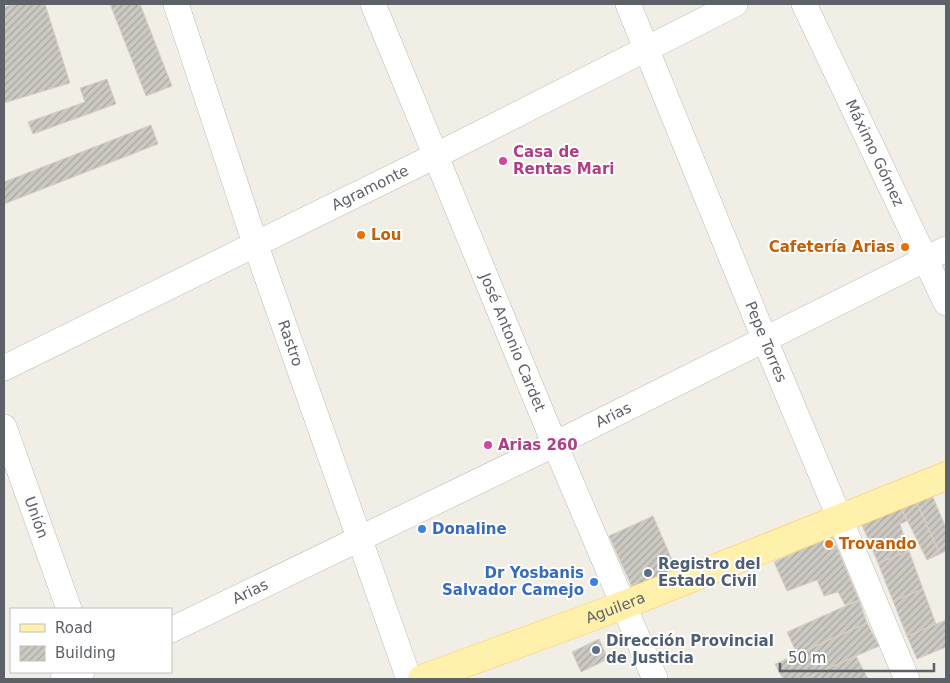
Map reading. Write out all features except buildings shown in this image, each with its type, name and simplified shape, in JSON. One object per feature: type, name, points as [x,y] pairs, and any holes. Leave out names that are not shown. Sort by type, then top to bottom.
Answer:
[{"type":"main road","name":"Aguilera","points":[[422,679],[624,605],[946,476]]},
{"type":"street","name":"Rastro","points":[[176,4],[255,243],[358,540],[409,679]]},
{"type":"street","name":"José Antonio Cardet","points":[[372,4],[655,679]]},
{"type":"street","name":"Pepe Torres","points":[[628,4],[907,679]]},
{"type":"street","name":"Agramonte","points":[[4,368],[435,156],[646,47],[734,4]]},
{"type":"street","name":"Máximo Gómez","points":[[804,4],[936,254],[946,303]]},
{"type":"street","name":"Arias","points":[[172,630],[555,444],[936,254]]},
{"type":"street","name":"Unión","points":[[4,427],[70,608]]},
{"type":"street","points":[[63,679],[79,673]]},
{"type":"place","name":"Casa de Rentas Mari","points":[[503,161]]},
{"type":"place","name":"Lou","points":[[361,235]]},
{"type":"place","name":"Cafetería Arias","points":[[905,247]]},
{"type":"place","name":"Arias 260","points":[[488,445]]},
{"type":"place","name":"Donaline","points":[[422,529]]},
{"type":"place","name":"Trovando","points":[[829,544]]},
{"type":"place","name":"Registro del Estado Civil","points":[[648,573]]},
{"type":"place","name":"Dr Yosbanis Salvador Camejo","points":[[594,582]]},
{"type":"place","name":"Dirección Provincial de Justicia","points":[[596,650]]}]
